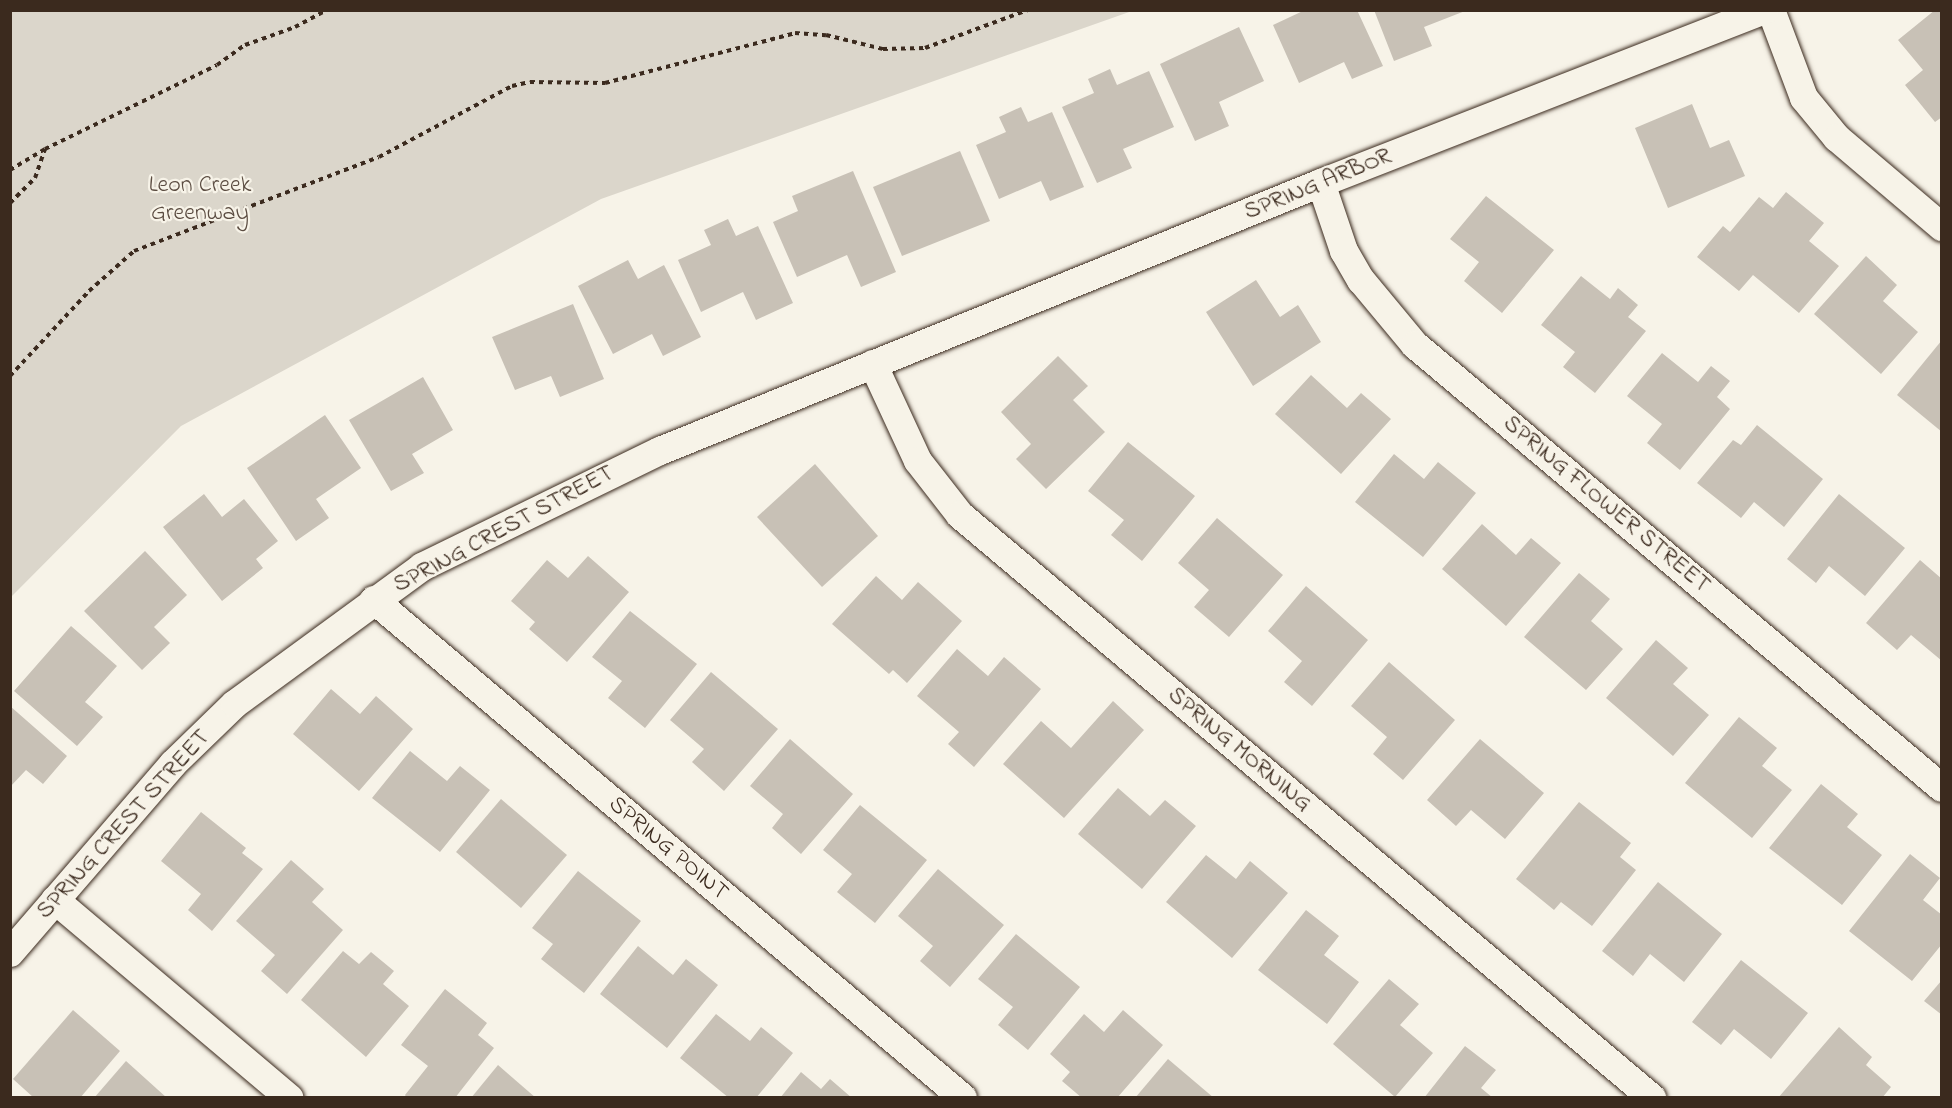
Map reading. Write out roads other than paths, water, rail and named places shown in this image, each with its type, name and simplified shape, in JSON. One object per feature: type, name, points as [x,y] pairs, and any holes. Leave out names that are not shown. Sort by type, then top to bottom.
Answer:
[{"type":"street","name":"SPRING ARBOR","points":[[873,364],[1321,183],[1764,10]]},
{"type":"street","points":[[1771,10],[1803,99],[1837,138],[1941,227]]},
{"type":"street","name":"SPRING FLOWER STREET","points":[[1321,183],[1344,251],[1361,280],[1415,345],[1941,788]]},
{"type":"street","name":"SPRING CREST STREET","points":[[10,953],[173,764],[235,704],[422,567],[541,506],[660,451],[873,364]]},
{"type":"street","name":"SPRING MORNING","points":[[873,364],[918,461],[960,515],[1652,1098]]},
{"type":"street","name":"SPRING POINT","points":[[374,600],[963,1098]]},
{"type":"street","points":[[55,900],[289,1098]]},
{"type":"park label","name":"Leon Creek Greenway","points":[[200,200]]}]
